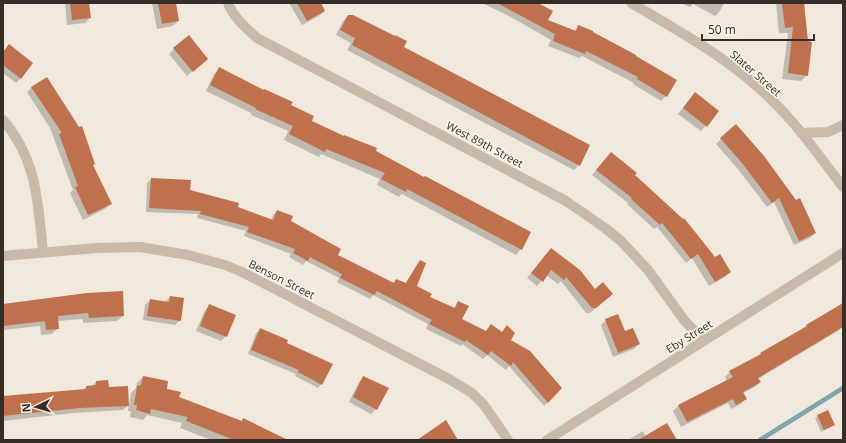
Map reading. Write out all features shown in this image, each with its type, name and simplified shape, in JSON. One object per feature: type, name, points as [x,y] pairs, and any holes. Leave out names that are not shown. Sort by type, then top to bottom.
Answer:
[{"type":"street","name":"West 89th Street","points":[[228,3],[243,25],[257,38],[566,201],[605,228],[621,241],[648,270],[684,320],[704,341]]},
{"type":"street","name":"Slater Street","points":[[631,3],[687,35],[731,65],[759,88],[783,112],[843,187]]},
{"type":"street","points":[[3,120],[15,136],[32,172],[36,186],[43,252]]},
{"type":"street","points":[[800,133],[828,132],[843,125]]},
{"type":"street","name":"Benson Street","points":[[3,256],[97,248],[140,247],[188,255],[236,270],[306,304],[472,392],[484,404],[508,440]]},
{"type":"street","name":"Eby Street","points":[[547,440],[843,253]]},
{"type":"building","points":[[70,3],[89,3],[91,18],[72,20]]},
{"type":"building","points":[[158,3],[176,3],[179,21],[162,24]]},
{"type":"building","points":[[297,3],[321,3],[325,11],[307,21]]},
{"type":"building","points":[[497,3],[538,3],[553,11],[548,20],[576,31],[578,25],[593,31],[677,80],[667,97],[637,79],[638,77],[586,51],[585,54],[553,41],[555,34]]},
{"type":"building","points":[[782,3],[804,3],[808,41],[812,42],[808,76],[788,73],[793,27],[785,28]]},
{"type":"building","points":[[348,15],[353,15],[407,41],[404,47],[590,145],[580,166],[352,45],[355,38],[340,30]]},
{"type":"building","points":[[189,35],[208,59],[193,72],[173,48]]},
{"type":"building","points":[[9,44],[33,63],[21,79],[3,65],[3,52]]},
{"type":"building","points":[[219,67],[264,90],[293,102],[291,105],[314,116],[312,121],[344,136],[377,148],[376,151],[531,232],[522,250],[407,189],[406,192],[381,179],[385,173],[326,149],[325,152],[289,134],[293,126],[255,109],[256,108],[210,85]]},
{"type":"building","points":[[47,77],[79,127],[82,126],[95,164],[93,165],[112,204],[88,215],[75,187],[78,186],[59,134],[62,133],[31,87]]},
{"type":"building","points":[[695,92],[719,111],[707,127],[683,108]]},
{"type":"building","points":[[736,124],[764,156],[796,200],[800,198],[816,233],[799,241],[779,198],[772,203],[742,163],[720,138]]},
{"type":"building","points":[[611,152],[637,173],[635,175],[683,219],[684,218],[715,257],[720,254],[731,272],[715,282],[698,254],[691,259],[662,223],[660,225],[631,199],[632,198],[596,170]]},
{"type":"building","points":[[151,178],[191,180],[190,190],[239,203],[238,207],[273,220],[277,210],[293,216],[291,221],[341,249],[338,255],[394,283],[396,279],[406,283],[420,260],[426,263],[417,286],[432,294],[430,297],[455,308],[458,301],[469,306],[462,319],[486,331],[491,324],[502,332],[507,325],[515,333],[511,340],[530,351],[562,388],[548,403],[513,362],[511,366],[491,351],[488,355],[466,340],[465,342],[429,324],[432,320],[377,291],[374,295],[340,278],[342,274],[310,257],[308,261],[293,253],[295,249],[247,232],[249,227],[200,214],[201,211],[149,208]]},
{"type":"building","points":[[551,248],[580,270],[595,289],[603,282],[613,294],[596,308],[592,308],[566,277],[564,280],[551,270],[543,282],[531,273]]},
{"type":"building","points":[[123,291],[124,316],[89,318],[88,313],[58,316],[59,329],[46,330],[45,321],[3,326],[3,304],[87,293]]},
{"type":"building","points":[[170,296],[184,298],[181,321],[147,316],[150,299],[169,302]]},
{"type":"building","points":[[843,303],[843,327],[758,378],[761,382],[743,392],[747,399],[736,405],[733,399],[687,422],[678,405],[733,377],[729,371],[761,354],[760,353]]},
{"type":"building","points":[[209,304],[236,315],[227,337],[200,326]]},
{"type":"building","points":[[618,314],[625,331],[633,328],[640,344],[618,353],[605,319]]},
{"type":"building","points":[[260,328],[288,340],[287,343],[333,364],[322,385],[298,372],[299,370],[251,350]]},
{"type":"building","points":[[143,376],[168,381],[167,389],[181,392],[179,397],[242,421],[243,418],[288,440],[234,440],[186,421],[188,417],[151,409],[150,414],[136,410],[137,405],[134,405],[137,386],[141,385]]},
{"type":"building","points":[[363,376],[389,388],[377,410],[353,397]]},
{"type":"building","points":[[108,380],[109,387],[128,386],[129,406],[80,408],[3,416],[3,396],[86,389],[86,386],[96,385],[96,381]]},
{"type":"building","points":[[828,410],[835,425],[824,430],[817,415]]},
{"type":"building","points":[[446,420],[458,440],[417,440]]},
{"type":"building","points":[[667,423],[677,440],[638,440]]},
{"type":"waterway","points":[[760,440],[843,388]]}]
